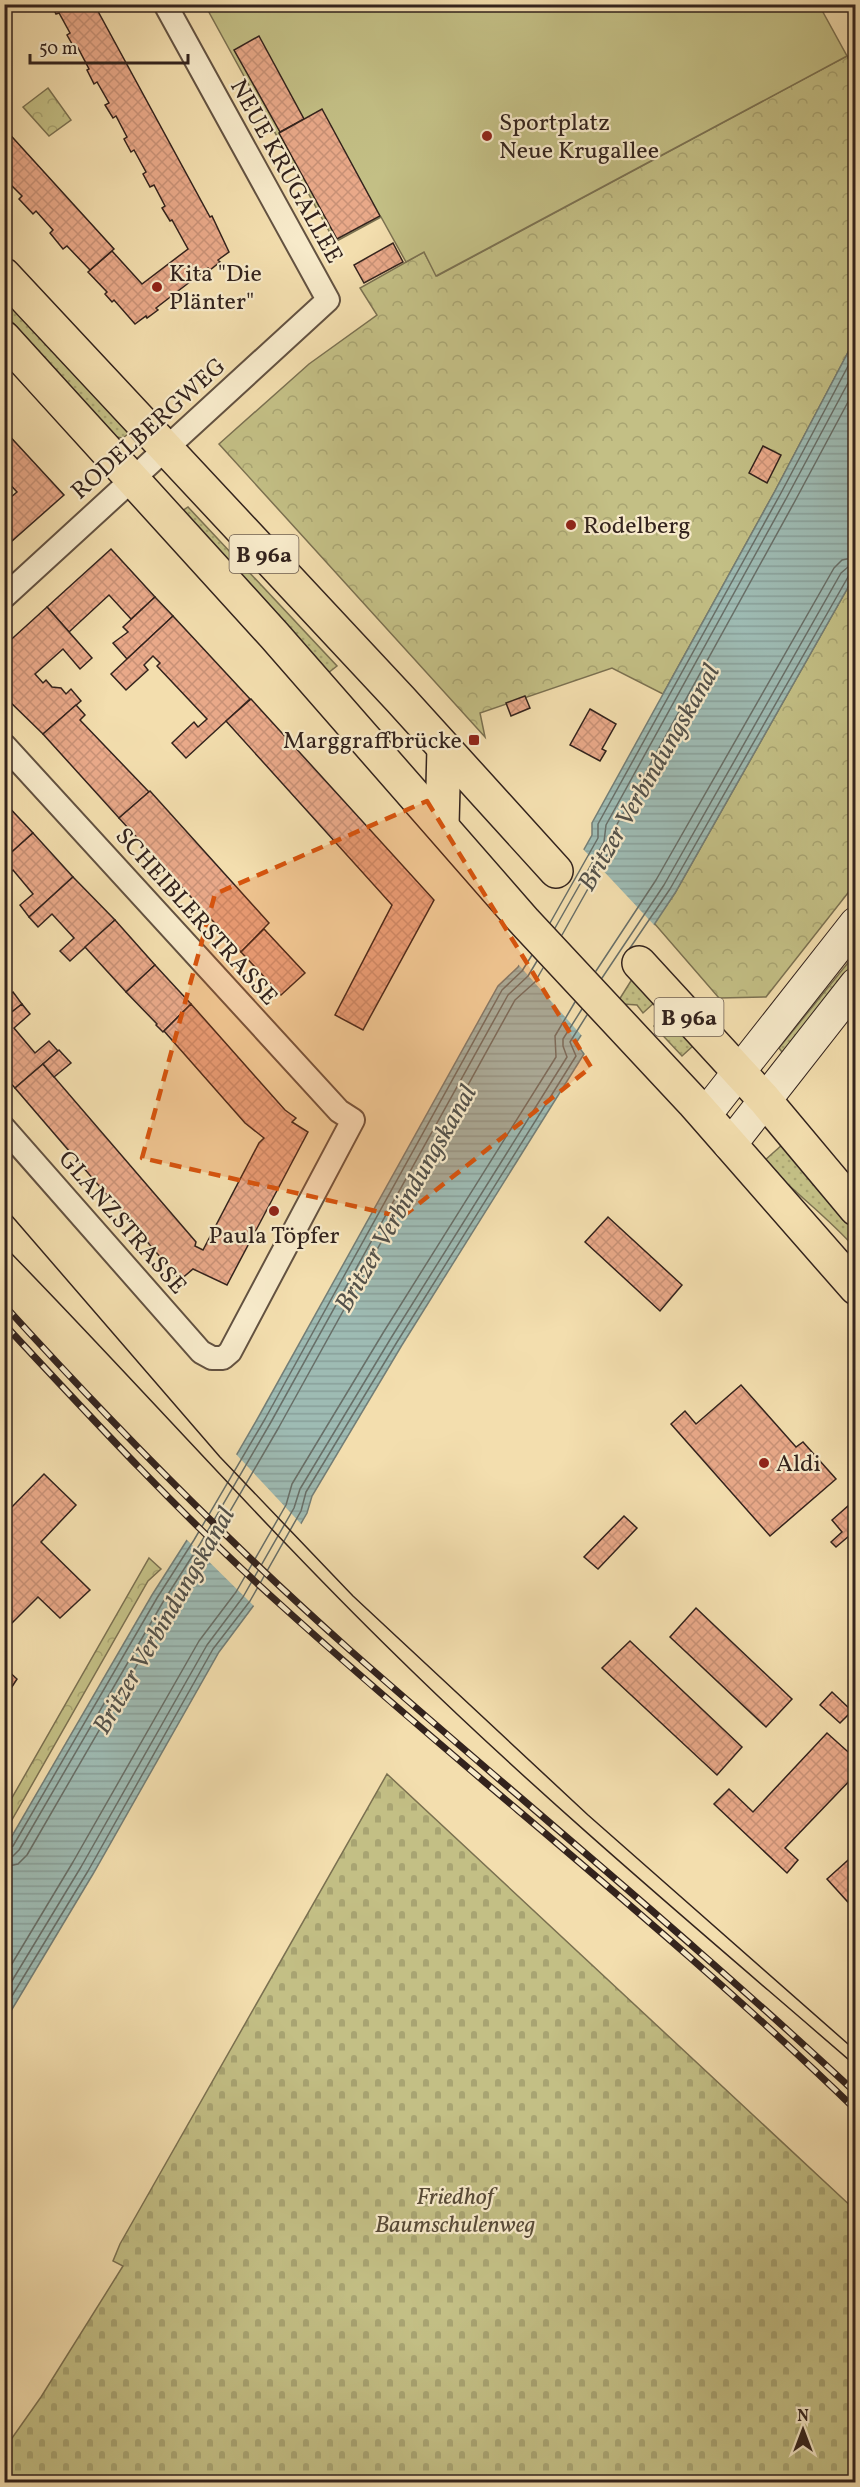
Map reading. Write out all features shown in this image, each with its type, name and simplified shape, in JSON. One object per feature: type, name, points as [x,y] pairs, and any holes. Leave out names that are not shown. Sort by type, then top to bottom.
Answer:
[{"type":"main road","name":"B 96a","points":[[4,275],[556,871]]},
{"type":"main road","name":"B 96a","points":[[4,338],[442,825],[525,922],[705,1115],[855,1288]]},
{"type":"main road","points":[[442,825],[444,748]]},
{"type":"main road","points":[[705,1115],[855,923]]},
{"type":"main road","name":"B 96a","points":[[639,963],[764,1099],[855,1209]]},
{"type":"main road","points":[[730,1145],[855,984]]},
{"type":"street","name":"NEUE KRUGALLEE","points":[[165,4],[328,300]]},
{"type":"street","name":"RODELBERGWEG","points":[[4,597],[328,300]]},
{"type":"street","name":"SCHEIBLERSTRASSE","points":[[4,745],[339,1111],[353,1120],[230,1352],[223,1358],[212,1358],[201,1352]]},
{"type":"street","name":"GLANZSTRASSE","points":[[4,1128],[201,1352]]},
{"type":"highlighted area","points":[[427,801],[591,1067],[402,1217],[142,1158],[215,894]]},
{"type":"green space","name":"Sportplatz Neue Krugallee","points":[[205,5],[819,5],[847,56],[436,276],[424,252],[406,262],[381,217],[335,242]]},
{"type":"green space","points":[[847,56],[855,69],[855,339],[775,491],[663,694],[612,668],[480,713],[485,737],[219,444],[309,364],[377,315],[360,288],[424,252],[437,276]]},
{"type":"green space","points":[[48,88],[71,120],[49,136],[23,107]]},
{"type":"green space","points":[[5,293],[128,425],[129,433],[123,438],[116,437],[5,314]]},
{"type":"green space","points":[[188,507],[337,666],[328,673],[182,511]]},
{"type":"green space","points":[[855,575],[855,884],[766,997],[719,998],[654,923],[675,893]]},
{"type":"green space","points":[[855,954],[855,970],[785,1056],[779,1048]]},
{"type":"green space","points":[[634,976],[656,1001],[643,1013],[637,1005],[623,1004],[619,1000]]},
{"type":"green space","points":[[667,1014],[694,1045],[682,1056],[654,1026]]},
{"type":"green space","points":[[783,1144],[855,1229],[855,1248],[764,1161]]},
{"type":"green space","points":[[149,1558],[161,1569],[148,1581],[5,1832],[5,1810]]},
{"type":"green space","name":"Friedhof Baumschulenweg","points":[[387,1774],[855,2210],[855,2482],[5,2482],[5,2448],[41,2397],[123,2266],[113,2261],[120,2244]]},
{"type":"water","name":"Britzer Verbindungskanal","points":[[855,339],[855,575],[675,893],[576,1043],[584,1054],[402,1345],[312,1496],[307,1513],[254,1605],[219,1652],[93,1874],[5,2021],[5,1848],[259,1416],[498,986],[518,967],[592,835],[592,823],[775,491]]},
{"type":"pier","points":[[582,848],[655,926],[583,1037],[517,963]]},
{"type":"pier","points":[[234,1452],[303,1526],[256,1608],[185,1538]]},
{"type":"building","points":[[51,4],[94,4],[210,217],[212,216],[229,252],[210,270],[208,268],[156,308],[158,310],[135,324],[114,300],[112,302],[105,294],[107,292],[88,272],[112,251],[142,284],[188,249],[172,220],[170,221],[162,208],[165,206],[154,185],[150,187],[143,174],[146,172],[134,150],[131,152],[124,139],[127,137],[116,116],[113,118],[105,105],[109,103],[97,82],[94,84],[78,48],[75,49],[67,35],[70,33]]},
{"type":"building","points":[[259,36],[304,119],[280,132],[234,50]]},
{"type":"building","points":[[322,109],[380,216],[337,239],[279,133]]},
{"type":"building","points":[[4,128],[114,249],[90,270],[67,246],[63,249],[50,233],[53,230],[36,211],[33,214],[19,199],[22,196],[4,178]]},
{"type":"building","points":[[393,243],[403,262],[364,283],[354,265]]},
{"type":"building","points":[[4,430],[64,495],[4,548],[4,503],[17,492],[4,478]]},
{"type":"building","points":[[763,446],[781,455],[767,483],[749,473]]},
{"type":"building","points":[[111,549],[155,597],[131,619],[109,595],[69,632],[47,607]]},
{"type":"building","points":[[155,597],[173,616],[127,659],[113,643],[128,632],[123,627]]},
{"type":"building","points":[[47,607],[92,658],[80,669],[63,649],[35,674],[43,683],[46,680],[52,687],[61,688],[66,694],[71,689],[81,701],[43,734],[4,696],[6,691],[4,689],[4,646]]},
{"type":"building","points":[[173,616],[250,699],[186,758],[172,743],[194,722],[198,727],[207,719],[157,666],[160,663],[153,656],[144,665],[148,670],[126,690],[111,674]]},
{"type":"building","points":[[525,696],[530,708],[511,716],[506,703]]},
{"type":"building","points":[[251,699],[434,900],[363,1030],[335,1015],[392,905],[226,721]]},
{"type":"building","points":[[76,705],[85,715],[80,720],[149,792],[119,818],[43,734]]},
{"type":"building","points":[[590,709],[616,724],[602,749],[606,751],[600,761],[570,745]]},
{"type":"building","points":[[150,791],[269,923],[241,952],[119,818]]},
{"type":"building","points":[[4,802],[33,833],[4,859]]},
{"type":"building","points":[[33,833],[73,877],[29,917],[20,905],[33,894],[13,870],[4,877],[4,859]]},
{"type":"building","points":[[73,877],[115,920],[70,961],[60,951],[74,938],[52,914],[38,927],[29,917]]},
{"type":"building","points":[[115,920],[155,965],[126,992],[85,947]]},
{"type":"building","points":[[264,929],[305,973],[281,995],[241,952]]},
{"type":"building","points":[[155,965],[191,1004],[163,1032],[126,992]]},
{"type":"building","points":[[13,992],[22,1004],[4,1018],[4,999]]},
{"type":"building","points":[[22,1004],[30,1014],[14,1028],[35,1053],[49,1041],[58,1051],[15,1088],[4,1076],[4,1018]]},
{"type":"building","points":[[191,1004],[285,1110],[296,1118],[292,1122],[308,1132],[227,1285],[193,1269],[180,1280],[15,1088],[43,1064],[196,1242],[195,1246],[203,1250],[259,1143],[264,1138],[245,1123],[164,1031]]},
{"type":"building","points":[[59,1050],[71,1063],[54,1077],[43,1064]]},
{"type":"building","points":[[608,1217],[682,1285],[660,1311],[585,1242]]},
{"type":"building","name":"Aldi","points":[[741,1385],[796,1447],[803,1442],[836,1479],[770,1536],[671,1424],[685,1411],[696,1424]]},
{"type":"building","points":[[44,1474],[76,1505],[41,1542],[90,1590],[60,1618],[38,1597],[4,1631],[4,1507],[8,1511]]},
{"type":"building","points":[[856,1499],[856,1530],[836,1547],[831,1542],[842,1532],[832,1520]]},
{"type":"building","points":[[624,1516],[637,1528],[598,1569],[584,1557]]},
{"type":"building","points":[[696,1608],[792,1699],[766,1727],[670,1637]]},
{"type":"building","points":[[630,1641],[742,1747],[717,1775],[602,1668]]},
{"type":"building","points":[[4,1667],[17,1679],[4,1699]]},
{"type":"building","points":[[832,1692],[852,1711],[840,1723],[820,1705]]},
{"type":"building","points":[[827,1733],[856,1759],[856,1774],[785,1848],[798,1860],[787,1873],[714,1804],[729,1789],[753,1812]]},
{"type":"building","points":[[856,1853],[856,1911],[827,1879]]},
{"type":"tram line","points":[[4,1207],[220,1457],[353,1596],[588,1815],[856,2051]]},
{"type":"tram line","points":[[4,1246],[257,1514],[412,1671],[575,1822],[856,2066]]},
{"type":"railway","points":[[4,1305],[173,1483],[306,1610],[732,1980],[856,2093]]},
{"type":"railway","points":[[4,1324],[140,1468],[246,1573],[353,1669],[716,1980],[856,2110]]},
{"type":"place","name":"Sportplatz Neue Krugallee","points":[[487,136]]},
{"type":"place","name":"Kita \"Die Plänter\"","points":[[157,287]]},
{"type":"place","name":"Rodelberg","points":[[571,525]]},
{"type":"place","name":"Marggraffbrücke","points":[[474,740]]},
{"type":"place","name":"Paula Töpfer","points":[[274,1211]]},
{"type":"place","name":"Aldi","points":[[764,1463]]}]
